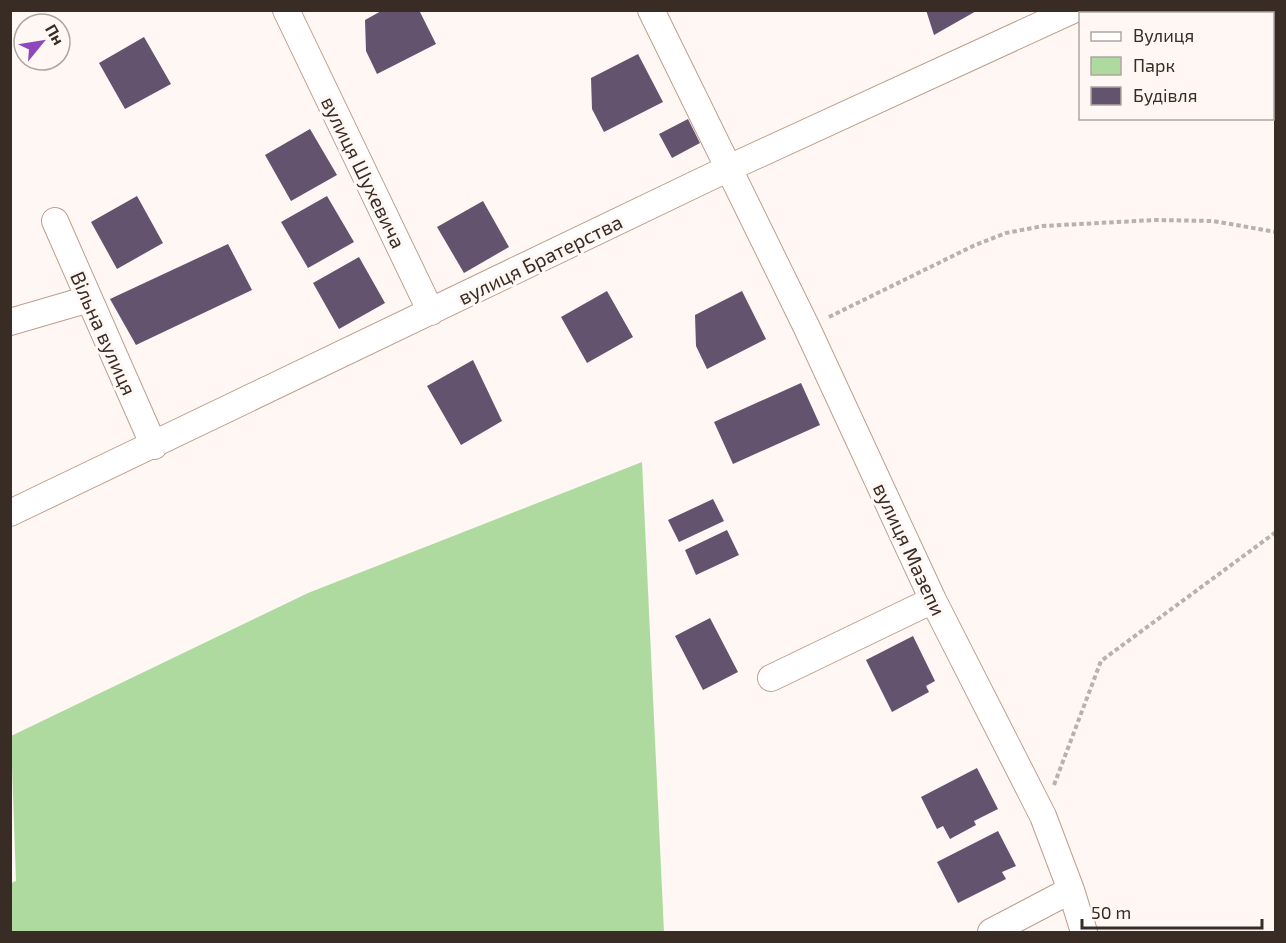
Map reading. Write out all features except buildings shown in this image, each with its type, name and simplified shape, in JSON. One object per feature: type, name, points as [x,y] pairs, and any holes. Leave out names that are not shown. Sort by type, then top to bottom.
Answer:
[{"type":"street","name":"вулиця Шухевича","points":[[286,10],[431,312]]},
{"type":"street","name":"вулиця Мазепи","points":[[651,10],[807,328],[933,600],[1042,816],[1071,890],[1084,933]]},
{"type":"street","name":"вулиця Братерства","points":[[10,513],[154,446],[729,168],[1021,21],[1073,10]]},
{"type":"street","name":"Вільна вулиця","points":[[55,221],[154,446]]},
{"type":"street","points":[[10,322],[89,298]]},
{"type":"street","points":[[771,678],[933,600]]},
{"type":"street","points":[[991,933],[1071,890]]},
{"type":"path","points":[[807,328],[973,246],[1006,233],[1043,226],[1155,220],[1213,221],[1275,232]]},
{"type":"path","points":[[1042,816],[1101,661],[1275,532]]},
{"type":"green space","points":[[642,462],[664,932],[11,932],[11,883],[16,881],[11,736],[308,593]]}]
